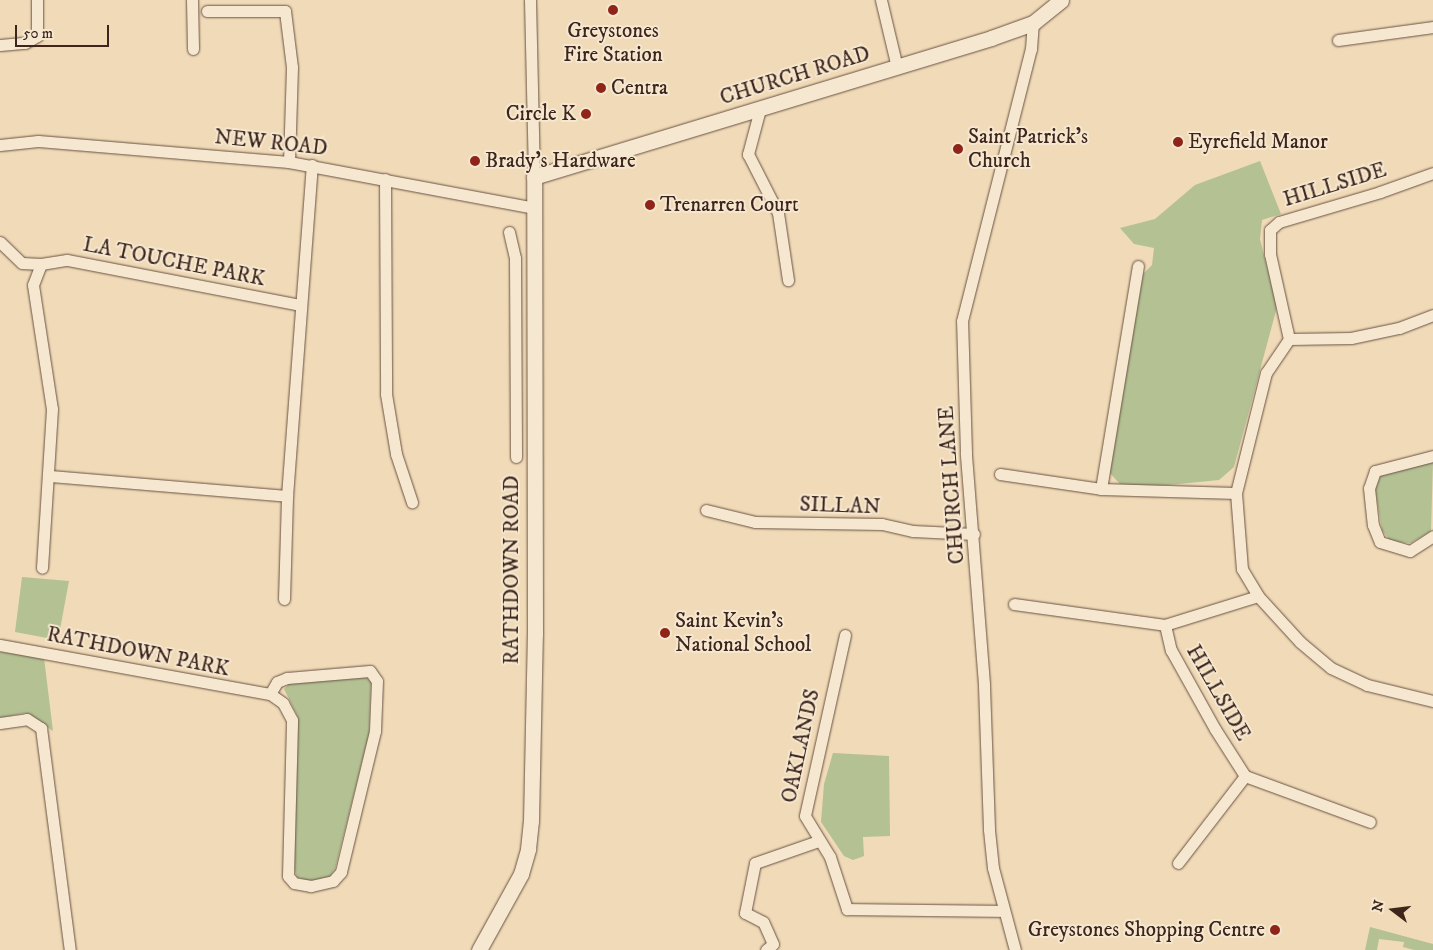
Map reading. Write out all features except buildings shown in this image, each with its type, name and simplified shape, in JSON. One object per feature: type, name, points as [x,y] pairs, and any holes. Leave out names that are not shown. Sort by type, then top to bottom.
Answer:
[{"type":"main road","name":"CHURCH ROAD","points":[[534,177],[897,67],[1033,23],[1061,0]]},
{"type":"main road","name":"RATHDOWN ROAD","points":[[479,950],[521,874],[529,840],[535,634],[534,177]]},
{"type":"street","points":[[0,45],[26,43],[37,36],[37,0]]},
{"type":"street","points":[[192,0],[193,49]]},
{"type":"street","points":[[530,0],[534,177]]},
{"type":"street","points":[[881,0],[897,67]]},
{"type":"street","points":[[208,11],[285,11],[292,67],[289,162]]},
{"type":"street","name":"CHURCH LANE","points":[[1015,950],[993,868],[989,829],[984,684],[974,534],[966,453],[962,321],[1031,49],[1033,23]]},
{"type":"street","points":[[1338,40],[1433,27]]},
{"type":"street","points":[[760,109],[748,154],[778,213],[788,280]]},
{"type":"street","name":"NEW ROAD","points":[[0,145],[38,141],[289,162],[535,208]]},
{"type":"street","points":[[284,599],[287,496],[312,165]]},
{"type":"street","name":"HILLSIDE","points":[[1289,338],[1270,254],[1270,230],[1279,222],[1380,192],[1433,173]]},
{"type":"street","points":[[385,179],[386,394],[396,454],[412,502]]},
{"type":"street","points":[[509,232],[515,258],[516,457]]},
{"type":"street","name":"LA TOUCHE PARK","points":[[0,242],[22,263],[41,264],[67,260],[301,305]]},
{"type":"street","points":[[41,264],[33,285],[50,383],[50,476],[42,568]]},
{"type":"street","points":[[1101,488],[1138,266]]},
{"type":"street","points":[[1433,315],[1399,328],[1351,338],[1289,338],[1266,374],[1236,493],[1242,569],[1258,596],[1300,642],[1331,668],[1367,686],[1433,701]]},
{"type":"street","points":[[515,432],[534,430]]},
{"type":"street","points":[[1433,456],[1375,471],[1369,488],[1373,525],[1380,542],[1410,551],[1433,536]]},
{"type":"street","points":[[1000,474],[1101,488],[1236,493]]},
{"type":"street","points":[[50,476],[287,496]]},
{"type":"street","name":"SILLAN","points":[[706,510],[756,522],[882,524],[913,531],[974,534]]},
{"type":"street","name":"HILLSIDE","points":[[1014,604],[1165,625],[1258,596]]},
{"type":"street","name":"HILLSIDE","points":[[1165,625],[1171,650],[1215,729],[1245,776]]},
{"type":"street","name":"OAKLANDS","points":[[844,636],[805,816],[818,841],[830,857],[847,909],[1004,911]]},
{"type":"street","name":"RATHDOWN PARK","points":[[0,645],[270,694]]},
{"type":"street","points":[[370,671],[377,681],[375,731],[341,872],[333,881],[311,886],[294,883],[288,876],[292,720],[283,704],[270,694],[276,682],[288,678],[326,673],[370,671]]},
{"type":"street","points":[[0,723],[27,719],[41,728],[70,950]]},
{"type":"street","points":[[1178,863],[1245,776],[1370,822]]},
{"type":"street","points":[[766,950],[773,944],[763,922],[745,913],[755,863],[818,841]]},
{"type":"green space","points":[[1260,161],[1281,214],[1262,220],[1260,239],[1277,307],[1234,467],[1219,480],[1149,487],[1120,484],[1108,471],[1143,274],[1152,265],[1154,248],[1134,244],[1120,228],[1155,219],[1195,185]]},
{"type":"green space","points":[[1433,461],[1431,531],[1411,543],[1391,542],[1382,530],[1375,489],[1382,473]]},
{"type":"green space","points":[[22,577],[69,581],[58,640],[15,632]]},
{"type":"green space","points":[[0,652],[44,658],[53,731],[25,713],[0,718]]},
{"type":"green space","points":[[364,675],[371,682],[369,734],[335,869],[327,881],[311,883],[297,877],[292,863],[298,717],[284,689],[289,684]]},
{"type":"green space","points":[[833,753],[889,756],[890,836],[863,837],[864,856],[853,860],[844,856],[821,822],[824,784]]},
{"type":"green space","points":[[1370,927],[1433,944],[1433,950],[1414,950],[1403,947],[1404,942],[1379,939],[1377,950],[1365,950]]},
{"type":"place","name":"Greystones Fire Station","points":[[613,10]]},
{"type":"place","name":"Centra","points":[[601,88]]},
{"type":"place","name":"Circle K","points":[[586,114]]},
{"type":"place","name":"Eyrefield Manor","points":[[1178,142]]},
{"type":"place","name":"Saint Patrick's Church","points":[[958,149]]},
{"type":"place","name":"Brady's Hardware","points":[[475,161]]},
{"type":"place","name":"Trenarren Court","points":[[650,205]]},
{"type":"place","name":"Saint Kevin's National School","points":[[665,633]]},
{"type":"place","name":"Greystones Shopping Centre","points":[[1275,930]]}]
